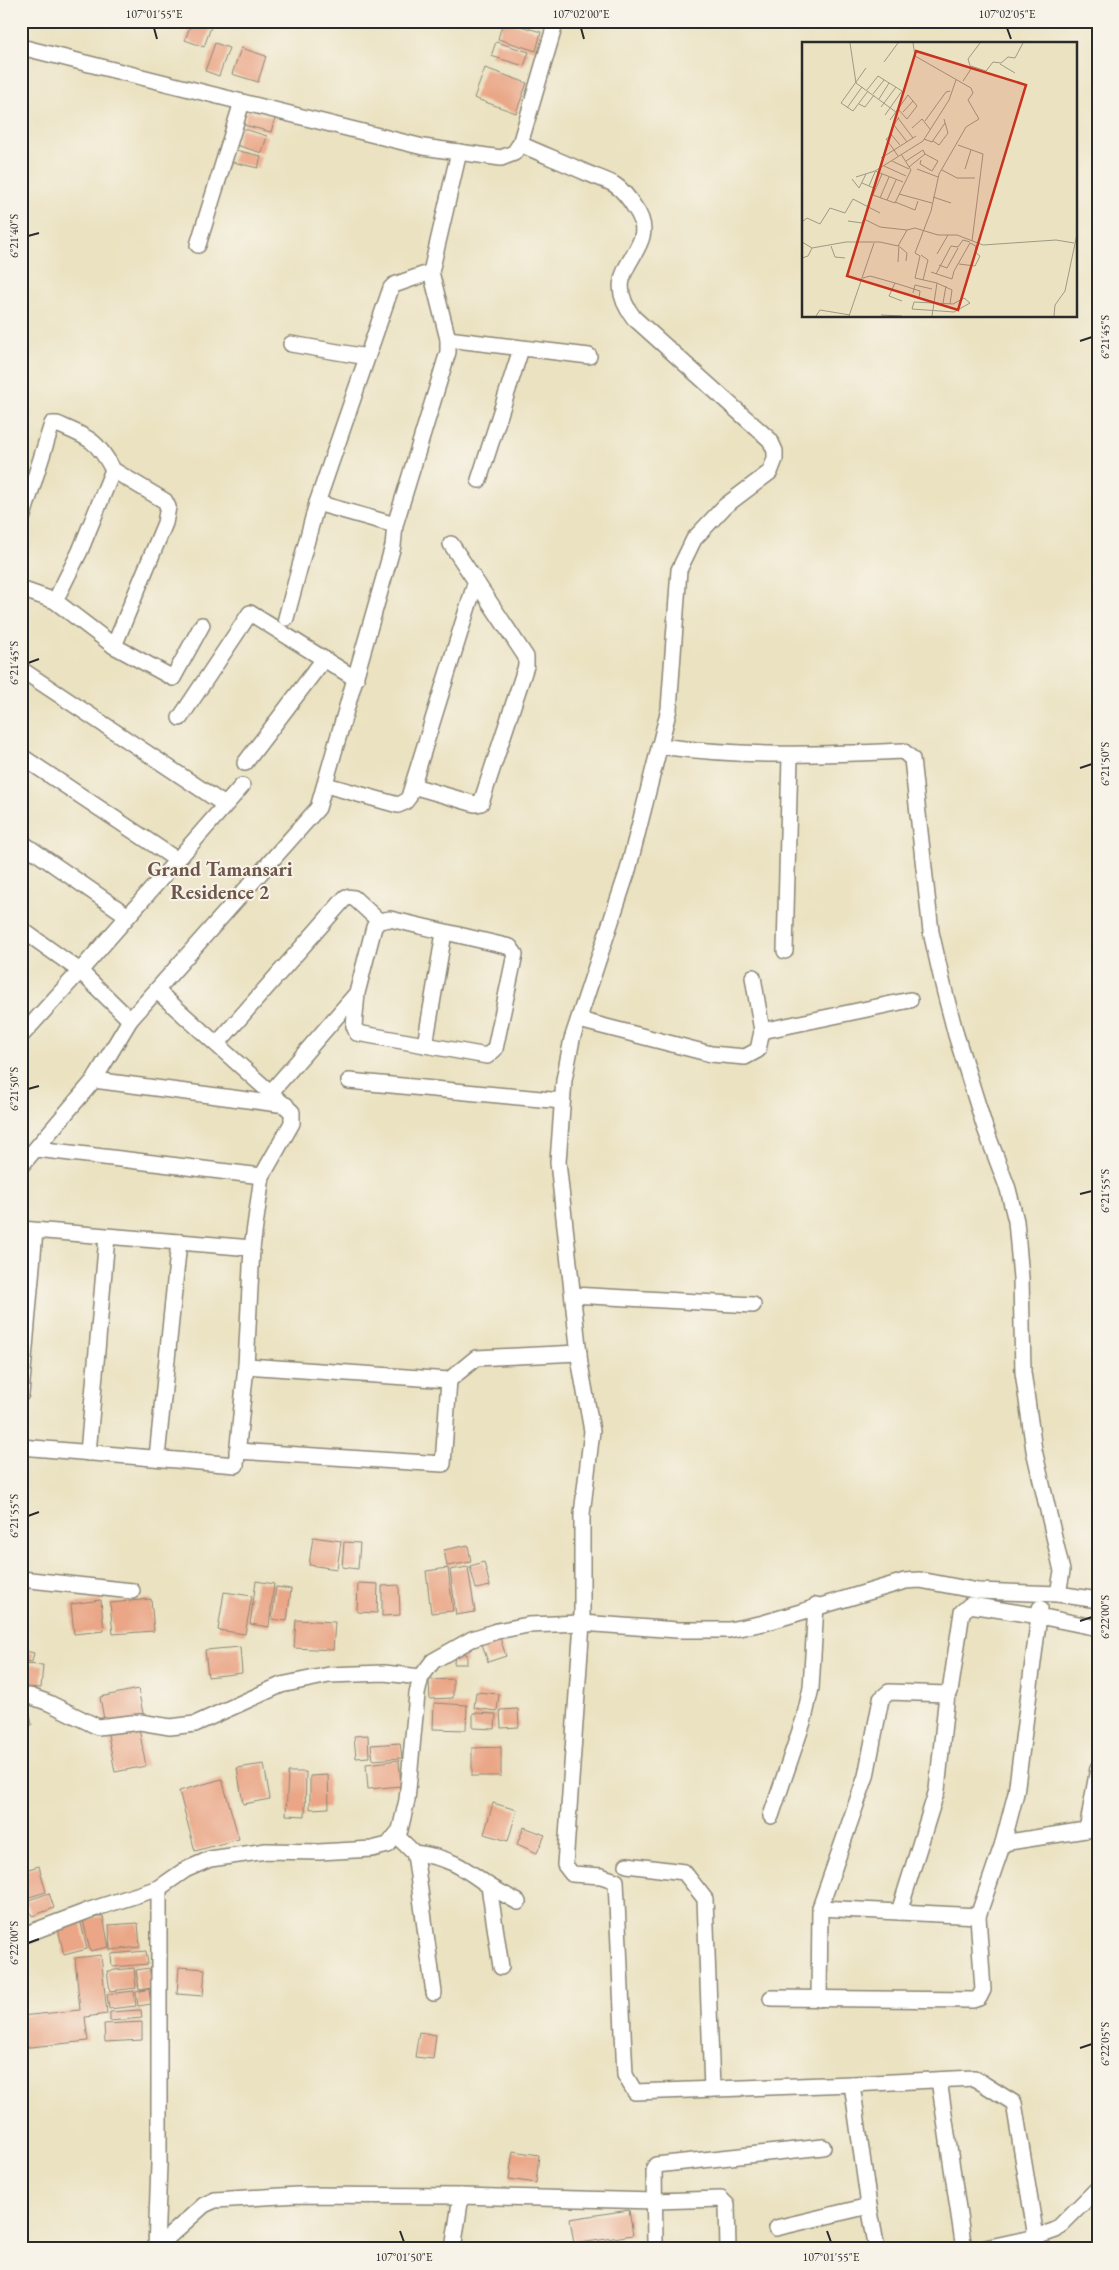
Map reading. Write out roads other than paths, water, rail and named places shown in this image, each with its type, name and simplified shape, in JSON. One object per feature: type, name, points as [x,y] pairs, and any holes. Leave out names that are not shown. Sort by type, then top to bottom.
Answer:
[{"type":"street","points":[[21,47],[424,147],[501,158],[514,153],[520,144],[556,21]]},
{"type":"street","points":[[198,245],[242,102]]},
{"type":"street","points":[[520,144],[616,185],[629,198],[644,224],[643,235],[621,276],[623,305],[634,318],[770,440],[775,451],[775,460],[770,472],[725,506],[694,539],[684,557],[677,584],[674,668],[669,709],[628,870],[566,1064],[558,1162],[579,1354],[592,1431],[582,1514],[582,1623],[565,1865],[572,1874],[601,1876],[616,1881],[625,2075],[635,2092],[974,2078],[1014,2103],[1036,2237]]},
{"type":"street","points":[[21,1166],[94,1080],[130,1020],[318,808],[393,546],[395,525],[448,352],[448,340],[431,272],[459,152]]},
{"type":"street","points":[[286,618],[317,503],[391,288],[394,285],[431,272]]},
{"type":"street","points":[[448,340],[589,356]]},
{"type":"street","points":[[291,344],[367,357]]},
{"type":"street","points":[[479,480],[521,349]]},
{"type":"street","points":[[21,522],[52,424],[57,424],[89,438],[99,446],[113,470],[165,501],[168,507],[165,523],[114,646]]},
{"type":"street","points":[[55,601],[80,551],[113,470]]},
{"type":"street","points":[[317,503],[395,525]]},
{"type":"street","points":[[413,786],[474,804],[481,803],[526,666],[526,657],[451,544]]},
{"type":"street","points":[[326,785],[398,805],[405,802],[409,797],[476,584]]},
{"type":"street","points":[[21,589],[55,601],[114,646],[173,678],[202,625]]},
{"type":"street","points":[[180,718],[250,613],[356,679]]},
{"type":"street","points":[[245,764],[324,659]]},
{"type":"street","points":[[25,670],[225,806]]},
{"type":"street","points":[[659,746],[706,752],[790,756],[903,751],[912,759],[931,932],[956,1035],[985,1128],[1008,1189],[1016,1221],[1021,1278],[1023,1372],[1034,1450],[1062,1571],[1058,1594]]},
{"type":"street","points":[[21,756],[176,860]]},
{"type":"street","points":[[785,951],[790,756]]},
{"type":"street","points":[[21,1036],[242,786]]},
{"type":"street","points":[[21,842],[128,916]]},
{"type":"street","points":[[217,1044],[346,897],[354,898],[379,922]]},
{"type":"street","points":[[390,919],[510,947],[515,954],[495,1049],[491,1053],[487,1056],[357,1033],[354,1026],[357,993],[374,927],[379,922],[390,919]]},
{"type":"street","points":[[21,929],[80,971],[130,1020]]},
{"type":"street","points":[[425,1045],[444,933]]},
{"type":"street","points":[[579,1020],[725,1056],[745,1056],[758,1050],[762,1031],[753,977]]},
{"type":"street","points":[[21,1447],[236,1465],[246,1366],[252,1248],[262,1176],[292,1123],[292,1112],[157,991]]},
{"type":"street","points":[[271,1092],[357,993]]},
{"type":"street","points":[[762,1031],[910,1000]]},
{"type":"street","points":[[94,1080],[286,1105]]},
{"type":"street","points":[[349,1080],[562,1101]]},
{"type":"street","points":[[36,1149],[262,1176]]},
{"type":"street","points":[[22,1388],[28,1230],[252,1248]]},
{"type":"street","points":[[88,1453],[107,1236]]},
{"type":"street","points":[[157,1458],[179,1242]]},
{"type":"street","points":[[573,1295],[753,1305]]},
{"type":"street","points":[[246,1366],[449,1380],[476,1358],[579,1354]]},
{"type":"street","points":[[237,1451],[443,1464],[449,1380]]},
{"type":"street","points":[[21,1579],[132,1591]]},
{"type":"street","points":[[21,1936],[90,1910],[159,1888],[185,1870],[210,1859],[266,1851],[372,1849],[388,1845],[400,1830],[407,1800],[417,1694],[421,1677],[433,1662],[472,1639],[496,1631],[528,1624],[582,1623],[677,1630],[729,1630],[764,1623],[816,1605],[905,1580],[920,1580],[978,1591],[1058,1594],[1098,1600]]},
{"type":"street","points":[[771,1998],[973,2000],[980,1998],[984,1990],[978,1916],[1003,1843],[1016,1793],[1042,1594]]},
{"type":"street","points":[[771,1816],[804,1719],[811,1688],[816,1605]]},
{"type":"street","points":[[899,1912],[937,1790],[947,1694],[953,1687],[962,1612],[970,1605],[1098,1628]]},
{"type":"street","points":[[21,1696],[30,1696],[49,1703],[98,1727],[140,1722],[170,1727],[195,1724],[281,1686],[329,1675],[384,1672],[421,1677]]},
{"type":"street","points":[[819,1998],[820,1908],[866,1776],[882,1699],[889,1692],[947,1694]]},
{"type":"street","points":[[1003,1843],[1092,1829],[1098,1768]]},
{"type":"street","points":[[396,1835],[414,1854],[434,1993]]},
{"type":"street","points":[[414,1854],[434,1855],[460,1864],[489,1886],[518,1902]]},
{"type":"street","points":[[627,1865],[684,1872],[705,1899],[712,2089]]},
{"type":"street","points":[[489,1886],[501,1967]]},
{"type":"street","points":[[156,2248],[159,2164],[159,1888]]},
{"type":"street","points":[[820,1908],[978,1916]]},
{"type":"street","points":[[940,2080],[964,2249]]},
{"type":"street","points":[[852,2084],[868,2206],[877,2249]]},
{"type":"street","points":[[655,2243],[654,2168],[660,2163],[823,2147]]},
{"type":"street","points":[[981,2249],[1036,2237],[1056,2230],[1098,2188]]},
{"type":"street","points":[[156,2248],[204,2205],[215,2200],[296,2195],[460,2196],[655,2201],[721,2199],[727,2205],[728,2249]]},
{"type":"street","points":[[453,2249],[460,2196]]},
{"type":"street","points":[[776,2228],[868,2206]]},
{"type":"district","name":"Grand Tamansari Residence 2","points":[[220,880]]}]
